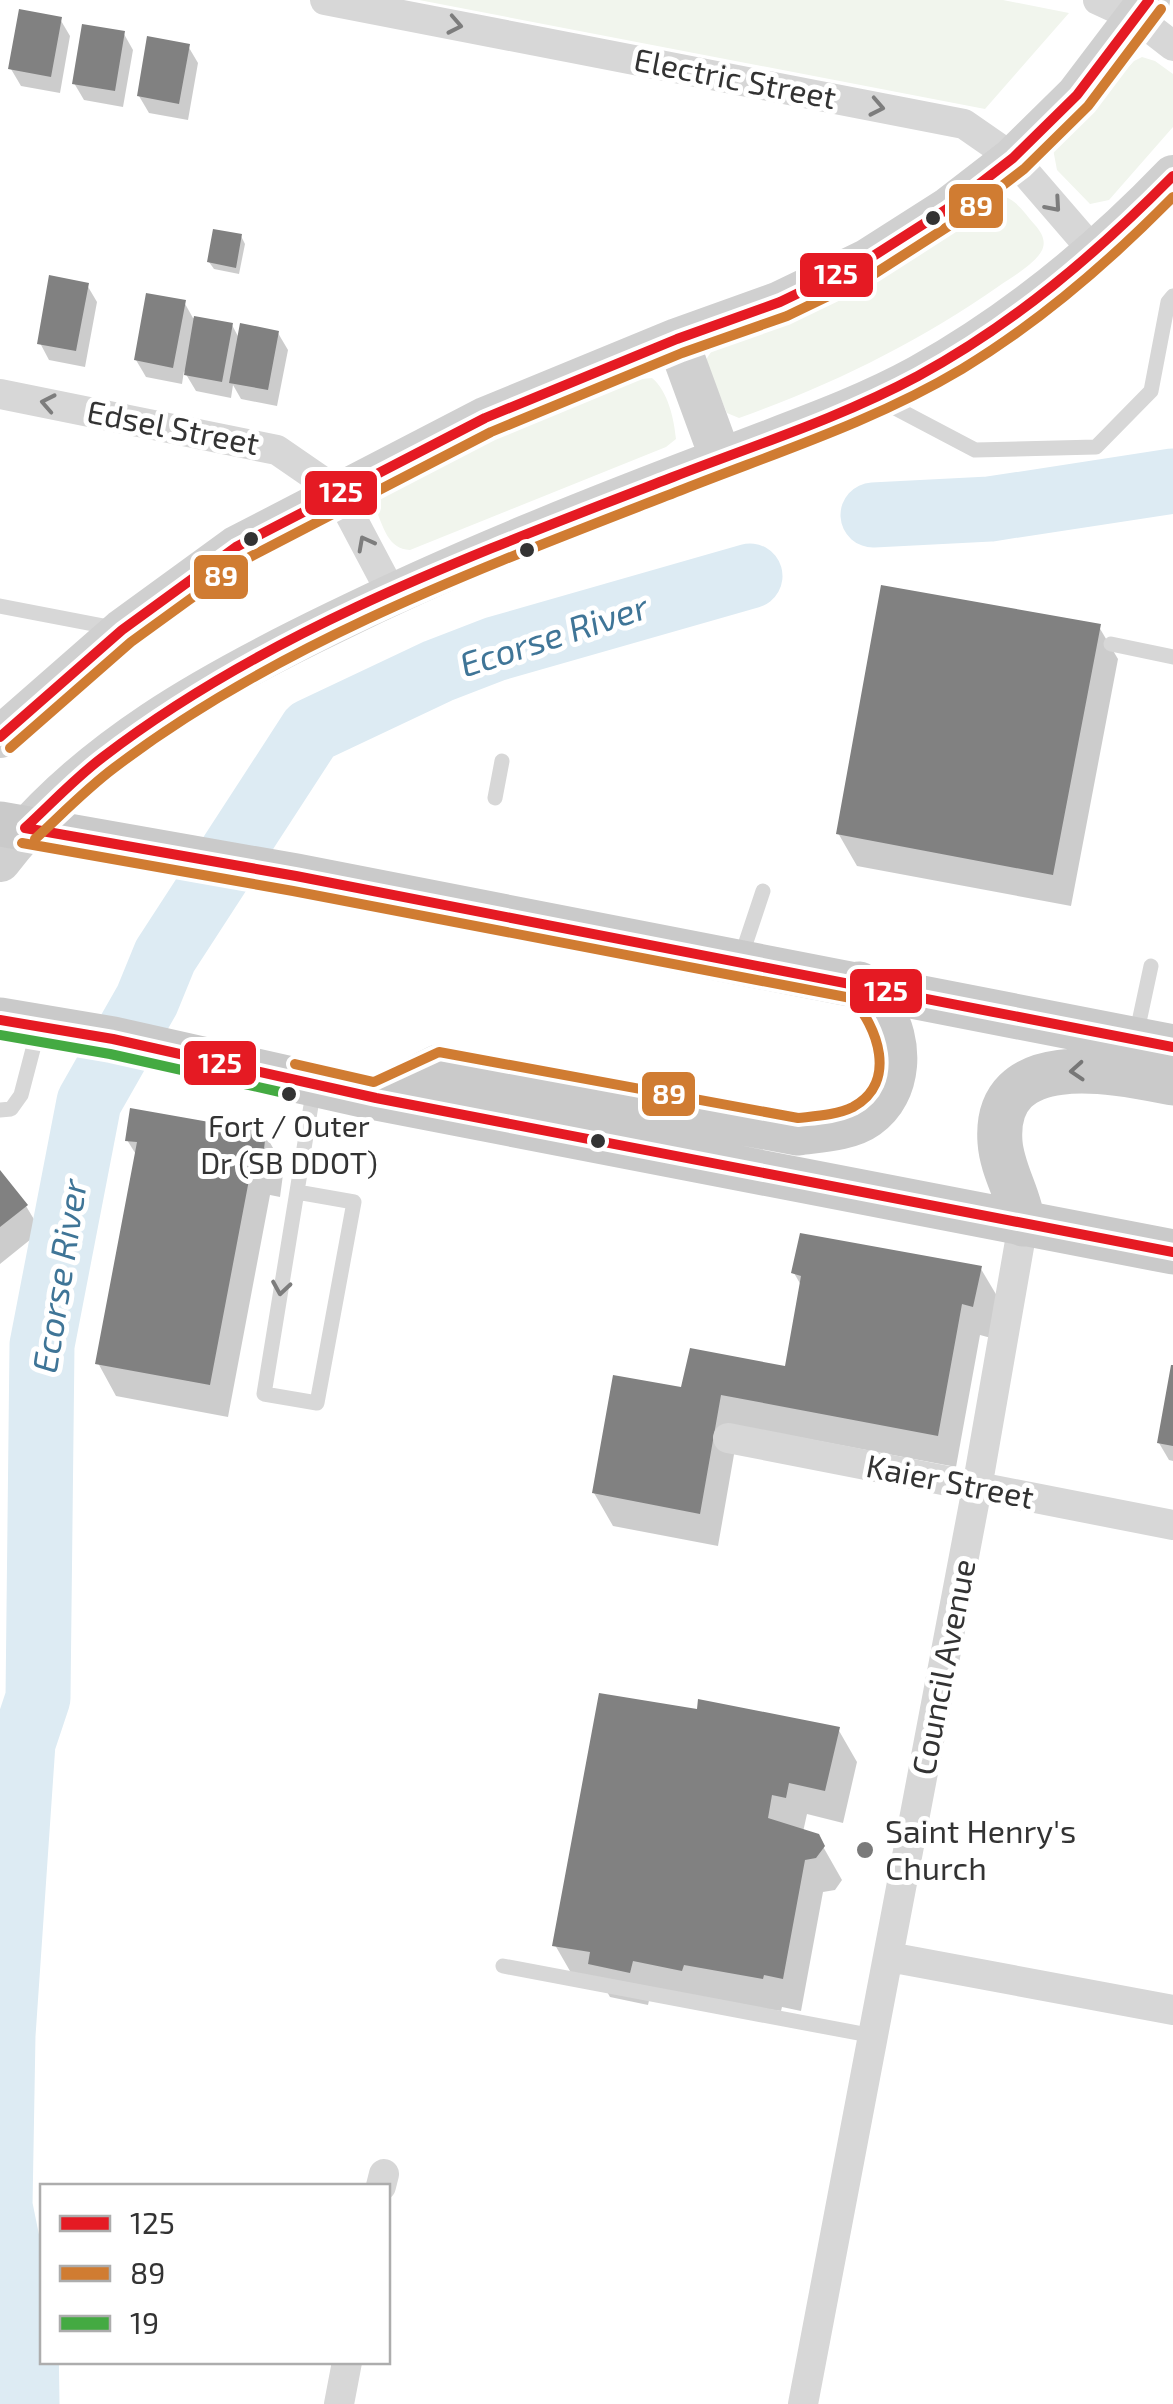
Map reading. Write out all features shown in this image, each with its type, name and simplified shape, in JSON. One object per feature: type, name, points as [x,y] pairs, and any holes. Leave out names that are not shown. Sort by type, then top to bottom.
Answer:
[{"type":"main road","points":[[0,737],[122,630],[236,547],[485,418],[677,339],[780,302],[866,260],[948,209],[1013,158],[1077,96],[1143,9]]},
{"type":"main road","points":[[8,838],[115,747],[250,663],[507,542],[826,420],[919,376],[1006,322],[1095,253],[1173,176]]},
{"type":"main road","points":[[677,339],[721,459]]},
{"type":"main road","points":[[8,838],[184,857],[296,876],[1154,1043]]},
{"type":"main road","points":[[376,1098],[438,1067],[798,1133],[837,1127],[865,1118],[886,1098],[894,1077],[890,1026],[880,1007],[859,984]]},
{"type":"main road","points":[[39,1026],[376,1098],[1173,1252]]},
{"type":"main road","points":[[1023,1224],[1000,1143],[1005,1111],[1022,1086],[1054,1073],[1103,1069],[1173,1083]]},
{"type":"street","name":"Electric Street","points":[[325,0],[964,124],[1013,158],[1095,253]]},
{"type":"street","points":[[1098,0],[1143,9],[1173,46]]},
{"type":"street","name":"Edsel Street","points":[[0,394],[277,450],[338,492],[392,594]]},
{"type":"street","name":"Council Avenue","points":[[803,2404],[977,1488],[1023,1224]]},
{"type":"street","name":"Kaier Street","points":[[728,1438],[1173,1525]]},
{"type":"street","points":[[889,1957],[1173,2010]]},
{"type":"street","points":[[339,2404],[348,2364]]},
{"type":"lane","points":[[874,397],[975,450],[1096,447],[1151,392],[1168,302],[1173,296]]},
{"type":"lane","points":[[0,606],[122,630]]},
{"type":"lane","points":[[1111,644],[1173,657]]},
{"type":"lane","points":[[495,798],[502,761]]},
{"type":"lane","points":[[740,961],[763,891]]},
{"type":"lane","points":[[1152,966],[1154,1043]]},
{"type":"lane","points":[[0,1110],[11,1109],[21,1095],[39,1026]]},
{"type":"lane","points":[[297,1192],[354,1202],[317,1402],[264,1394],[314,1084]]},
{"type":"lane","points":[[503,1966],[874,2036]]},
{"type":"shaded area","points":[[419,0],[1003,0],[1069,13],[985,109]]},
{"type":"shaded area","points":[[1142,57],[1173,74],[1173,127],[1109,200],[1090,204],[1057,170],[1053,149]]},
{"type":"shaded area","points":[[1001,196],[1020,207],[1043,238],[1041,252],[1028,266],[938,326],[874,361],[739,418],[727,413],[705,361],[713,349],[843,295]]},
{"type":"shaded area","points":[[652,378],[666,398],[674,423],[676,439],[666,447],[410,550],[402,549],[387,535],[374,505],[385,490],[460,452],[641,379]]},
{"type":"building","points":[[19,9],[62,17],[51,77],[8,69]]},
{"type":"building","points":[[82,24],[125,31],[115,91],[72,84]]},
{"type":"building","points":[[147,36],[190,44],[179,104],[137,96]]},
{"type":"building","points":[[213,229],[242,234],[236,268],[207,262]]},
{"type":"building","points":[[49,275],[89,283],[76,351],[37,344]]},
{"type":"building","points":[[146,293],[186,300],[173,368],[134,360]]},
{"type":"building","points":[[194,316],[233,323],[222,382],[184,375]]},
{"type":"building","points":[[240,323],[279,331],[268,390],[229,383]]},
{"type":"building","points":[[881,585],[1101,624],[1053,875],[836,834]]},
{"type":"building","points":[[130,1108],[266,1132],[262,1166],[252,1164],[210,1385],[95,1364],[137,1142],[125,1141]]},
{"type":"building","points":[[0,1170],[28,1205],[0,1227]]},
{"type":"building","points":[[800,1233],[982,1266],[973,1307],[962,1304],[938,1436],[721,1395],[700,1514],[592,1493],[613,1375],[681,1387],[690,1348],[785,1366],[801,1276],[791,1273]]},
{"type":"building","points":[[1173,1365],[1173,1446],[1157,1443]]},
{"type":"building","points":[[599,1693],[697,1709],[698,1699],[840,1727],[825,1791],[789,1783],[786,1798],[772,1795],[768,1818],[819,1834],[825,1846],[816,1858],[805,1860],[783,1979],[684,1965],[682,1971],[633,1961],[630,1973],[588,1964],[590,1952],[552,1946]]},
{"type":"waterway","name":"Ecorse River","points":[[873,515],[990,509],[1173,481]]},
{"type":"waterway","name":"Ecorse River","points":[[27,2404],[26,2334],[0,2206],[3,2035],[23,1743],[38,1698],[42,1345],[89,1102],[147,1000],[165,956],[311,731],[438,671],[495,649],[750,576]]},
{"type":"transit line","name":"125","points":[[0,737],[122,630],[236,547],[485,418],[677,339],[780,302],[867,260],[947,209],[1013,158],[1077,95],[1149,0]]},
{"type":"transit line","name":"89","points":[[10,748],[131,642],[244,560],[491,432],[682,353],[787,316],[874,274],[955,222],[1024,169],[1088,106],[1161,9]]},
{"type":"transit line","name":"125","points":[[25,828],[93,765],[168,711],[306,632],[451,565],[828,418],[918,376],[988,334],[1053,286],[1173,176]]},
{"type":"transit line","name":"89","points":[[35,839],[104,776],[179,722],[317,644],[462,577],[861,420],[929,388],[1019,331],[1073,290],[1173,197]]},
{"type":"transit line","name":"125","points":[[25,828],[296,876],[1173,1047]]},
{"type":"transit line","name":"89","points":[[22,843],[851,998],[869,1023],[879,1054],[875,1084],[867,1097],[853,1107],[798,1118],[439,1052],[374,1082],[295,1064]]},
{"type":"transit line","name":"125","points":[[0,1020],[113,1039],[376,1098],[1173,1252]]},
{"type":"transit line","name":"19","points":[[0,1035],[110,1054],[289,1094]]},
{"type":"place","name":"Fort / Outer Dr (SB DDOT)","points":[[289,1094]]},
{"type":"place","name":"Saint Henry's Church","points":[[865,1850]]}]
